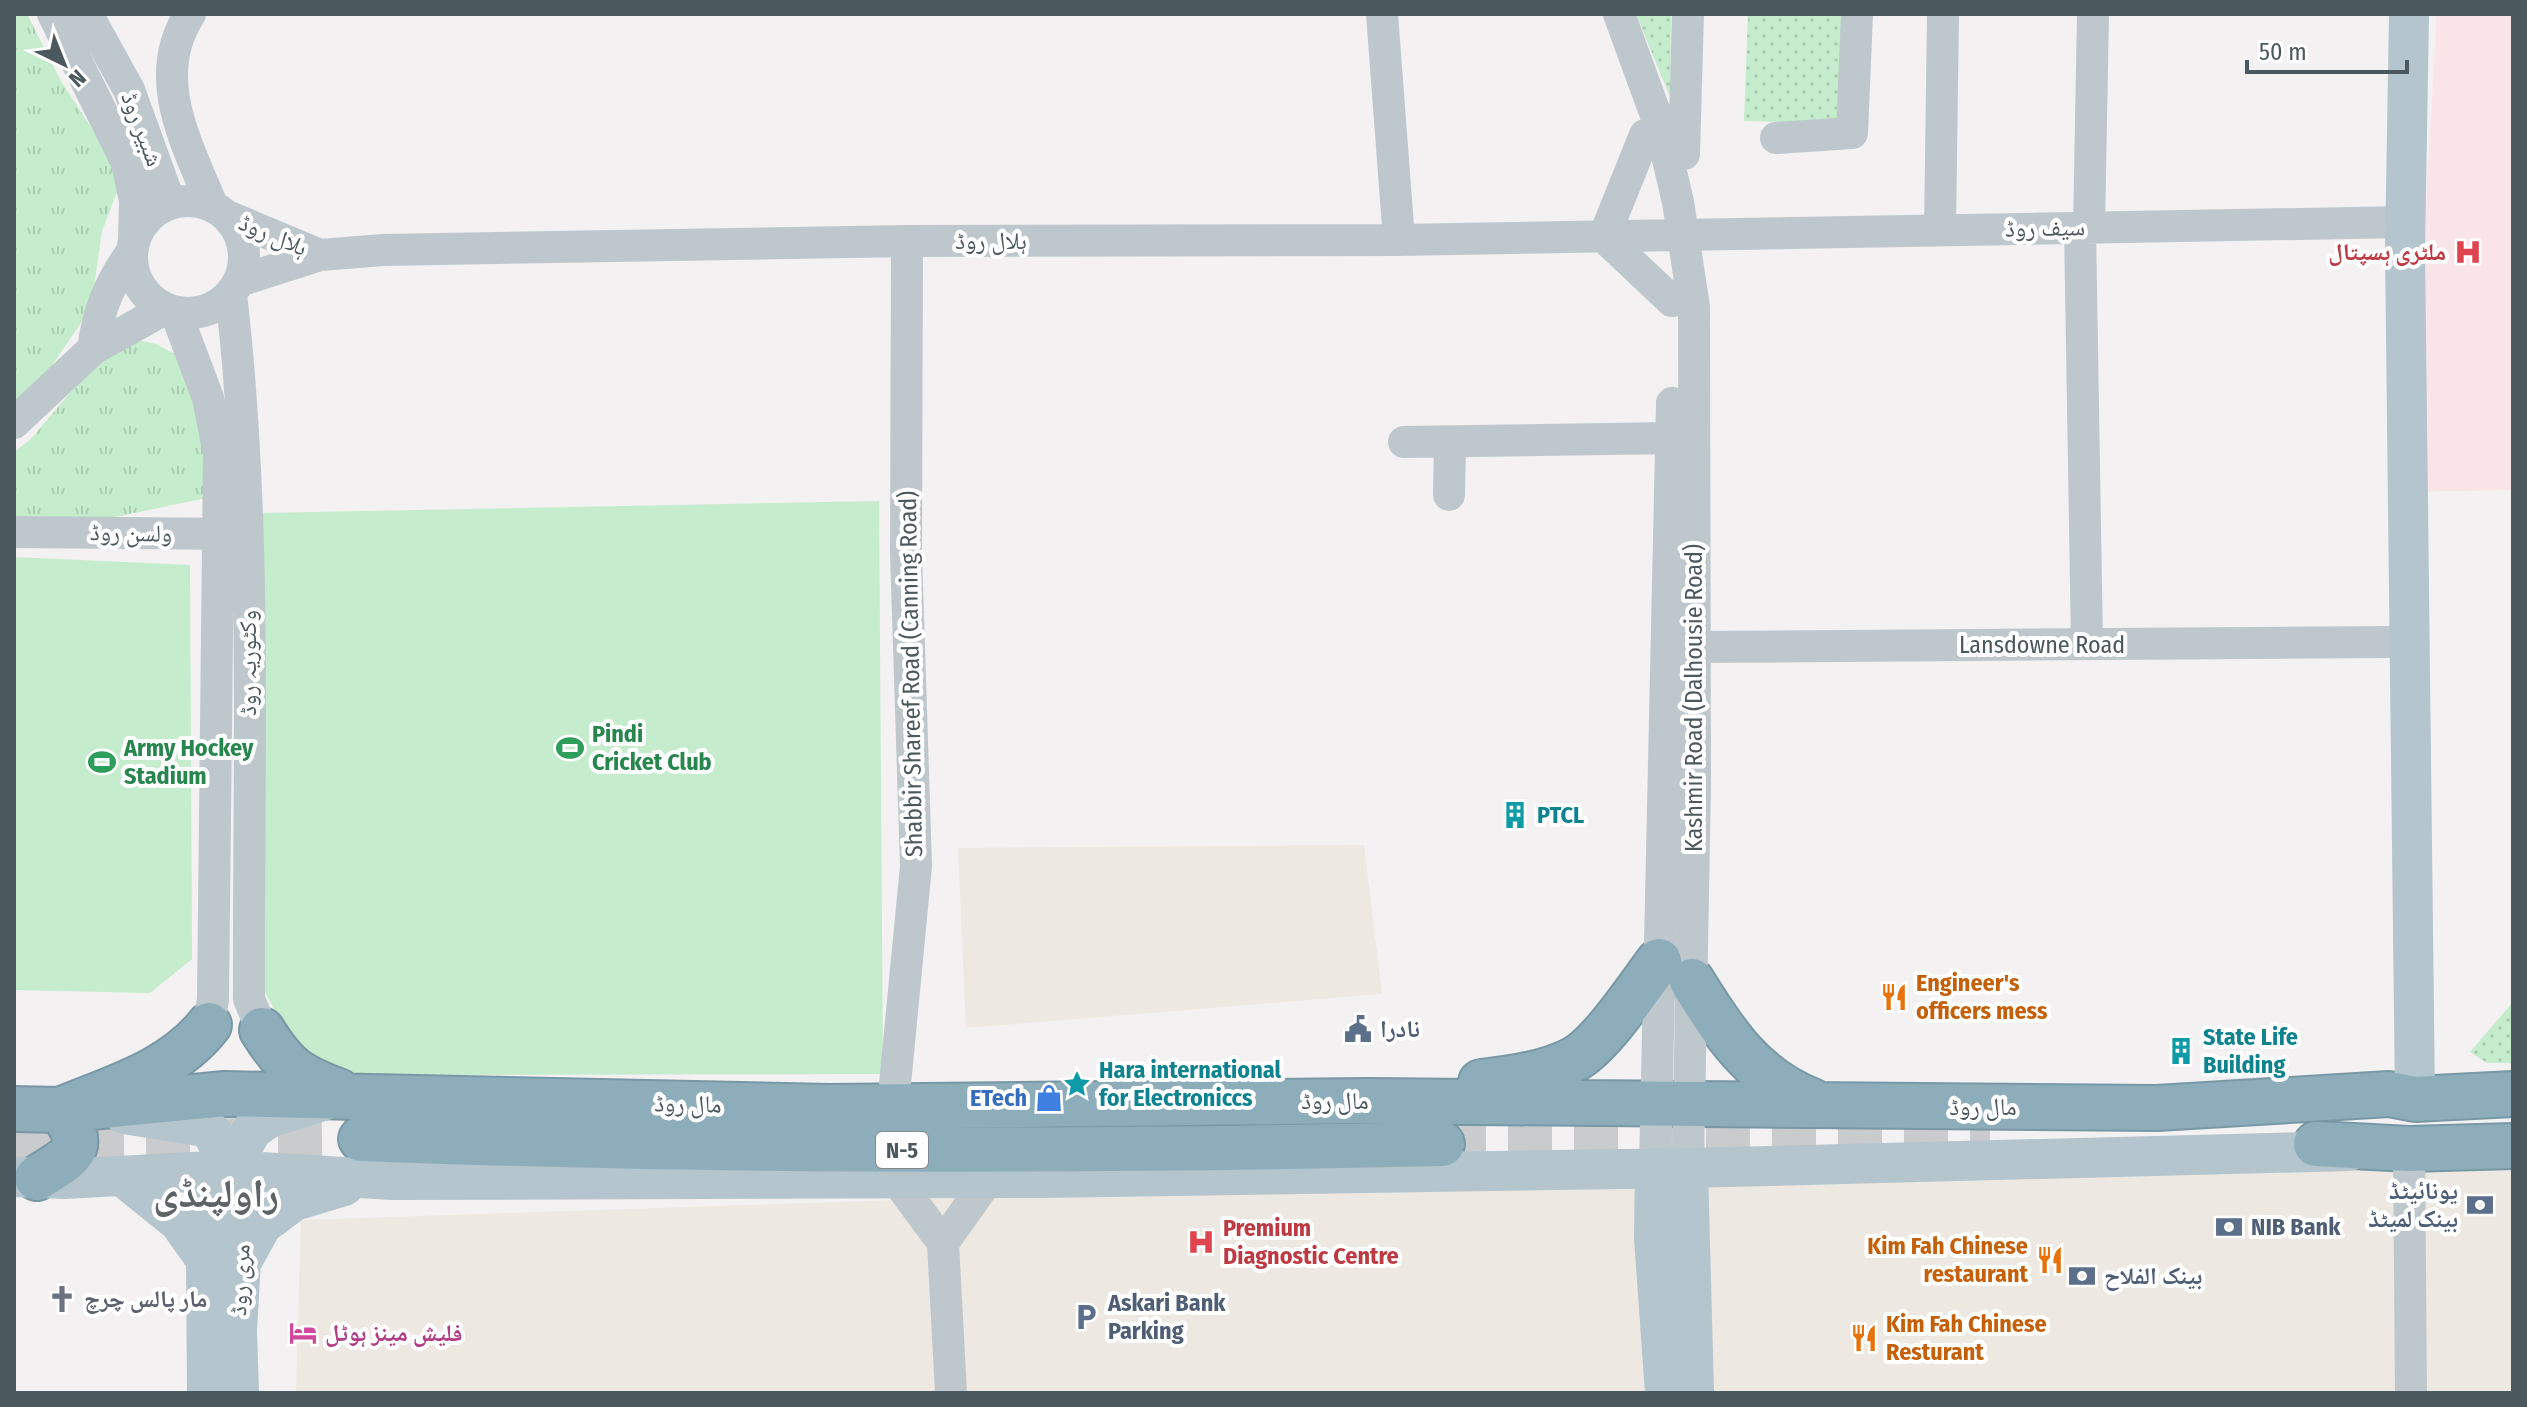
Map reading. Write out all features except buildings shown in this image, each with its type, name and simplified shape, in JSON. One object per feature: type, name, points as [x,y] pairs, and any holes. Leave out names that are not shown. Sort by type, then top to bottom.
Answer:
[{"type":"highway","points":[[1369,1101],[1431,1086],[1511,1079],[1574,1060],[1613,1022],[1675,971],[1727,1037],[1764,1076],[1790,1092],[1822,1104]]},
{"type":"highway","points":[[26,1177],[71,1155],[77,1147],[75,1130],[60,1110],[174,1060],[195,1044],[209,1025]]},
{"type":"highway","points":[[262,1030],[285,1066],[306,1079],[347,1095]]},
{"type":"highway","name":"مال روڈ","points":[[14,1109],[60,1110],[225,1094],[830,1107],[1673,1101],[2157,1108],[2513,1094]]},
{"type":"highway","points":[[2402,1096],[2312,1129],[2409,1149],[2513,1146]]},
{"type":"highway","name":"مال روڈ","points":[[361,1139],[541,1146],[1107,1152],[1442,1144]]},
{"type":"main road","points":[[2390,14],[2408,752],[2402,1096]]},
{"type":"main road","points":[[2402,1096],[2396,1062],[2390,642],[2396,222],[2409,14]]},
{"type":"main road","points":[[229,1170],[252,1130],[269,1118],[347,1095]]},
{"type":"main road","name":"مری روڈ","points":[[60,1110],[143,1116],[205,1127],[214,1135],[244,1206],[223,1262],[207,1393]]},
{"type":"main road","points":[[26,1177],[229,1170],[392,1180],[989,1178],[1672,1168],[2409,1149]]},
{"type":"main road","points":[[1602,1167],[1645,1216],[1673,1237],[1753,1165]]},
{"type":"main road","name":"Kashmir Road (Dalhousie Road)","points":[[1665,1393],[1673,1237],[1672,1168]]},
{"type":"main road","points":[[122,1176],[223,1262],[262,1225],[294,1201],[335,1187],[392,1180]]},
{"type":"main road","name":"Kashmir Road (Dalhousie Road)","points":[[1673,1237],[1694,1393]]},
{"type":"main road","name":"مری روڈ","points":[[223,1262],[239,1393]]},
{"type":"street","name":"شبیر روڈ","points":[[53,14],[127,163],[135,201],[132,247]]},
{"type":"street","name":"شبیر روڈ","points":[[87,14],[129,90],[170,203]]},
{"type":"street","points":[[14,423],[93,349],[170,311],[206,310],[235,288],[244,246],[219,210],[185,137],[169,82],[172,56],[190,14]]},
{"type":"street","points":[[1382,14],[1399,240]]},
{"type":"street","name":"Kashmir Road (Dalhousie Road)","points":[[1601,14],[1626,73],[1672,234]]},
{"type":"street","name":"Kashmir Road (Dalhousie Road)","points":[[1619,14],[1661,129],[1672,234],[1682,293],[1694,647],[1675,971]]},
{"type":"street","points":[[1684,154],[1688,14]]},
{"type":"street","points":[[1776,138],[1852,133],[1857,14]]},
{"type":"street","points":[[1940,230],[1943,14]]},
{"type":"street","points":[[2087,644],[2085,227],[2093,14]]},
{"type":"street","points":[[1645,135],[1604,237],[1682,293],[1709,257],[1742,233]]},
{"type":"street","points":[[93,349],[97,314],[111,281],[147,217],[170,203],[191,200],[219,210]]},
{"type":"street","name":"ہلال روڈ","points":[[219,210],[320,255]]},
{"type":"street","name":"سیف روڈ","points":[[1672,234],[2396,222]]},
{"type":"street","name":"ہلال روڈ","points":[[235,288],[320,255],[383,250],[907,241],[1399,240],[1672,234]]},
{"type":"street","name":"Shabbir Shareef Road (Canning Road)","points":[[893,1105],[916,866],[906,553],[907,241]]},
{"type":"street","points":[[132,247],[134,276],[146,296],[170,311]]},
{"type":"street","name":"وکٹوریہ روڈ","points":[[209,1025],[213,999],[242,390],[235,288]]},
{"type":"street","name":"Kashmir Road (Dalhousie Road)","points":[[1672,1168],[1675,971],[1672,438],[1682,293]]},
{"type":"street","name":"وکٹوریہ روڈ","points":[[170,311],[208,398],[234,534],[249,999],[262,1030]]},
{"type":"street","points":[[1404,442],[1450,444],[1672,438]]},
{"type":"street","points":[[1449,495],[1450,444]]},
{"type":"street","name":"ولسن روڈ","points":[[14,532],[234,534]]},
{"type":"street","name":"Lansdowne Road","points":[[1694,647],[2390,642]]},
{"type":"street","points":[[2409,1149],[2411,1393]]},
{"type":"street","points":[[895,1178],[943,1243],[951,1393]]},
{"type":"street","points":[[943,1243],[989,1178]]},
{"type":"shaded area","name":"ملٹری ہسپتال","points":[[2437,14],[2513,14],[2513,490],[2409,492]]},
{"type":"shaded area","points":[[1364,845],[1382,994],[966,1028],[958,848]]},
{"type":"shaded area","points":[[2513,1146],[2513,1393],[296,1393],[301,1220]]},
{"type":"green space","points":[[14,14],[27,14],[61,81],[123,177],[102,231],[91,308],[51,367],[14,404]]},
{"type":"green space","points":[[1636,14],[1671,14],[1670,97]]},
{"type":"green space","points":[[1748,14],[1847,14],[1841,124],[1744,121]]},
{"type":"green space","points":[[126,338],[156,344],[188,361],[211,497],[96,521],[14,521],[14,452],[30,440],[75,387]]},
{"type":"green space","name":"Pindi Cricket Club","points":[[879,501],[883,1074],[325,1075],[290,1038],[260,983],[260,513]]},
{"type":"green space","name":"Army Hockey Stadium","points":[[14,557],[190,565],[192,959],[150,993],[14,990]]},
{"type":"green space","points":[[2513,1002],[2513,1063],[2487,1063],[2470,1052]]},
{"type":"tunnel","points":[[1283,1124],[1442,1123]]},
{"type":"tunnel","points":[[14,1144],[361,1139]]},
{"type":"tunnel","points":[[1442,1144],[1990,1142]]},
{"type":"place","name":"ملٹری ہسپتال","points":[[2468,252]]},
{"type":"place","name":"Pindi Cricket Club","points":[[570,748]]},
{"type":"place","name":"Army Hockey Stadium","points":[[102,762]]},
{"type":"place","name":"PTCL","points":[[1515,815]]},
{"type":"place","name":"Engineer's officers mess","points":[[1894,997]]},
{"type":"place","name":"نادرا","points":[[1358,1029]]},
{"type":"place","name":"State Life Building","points":[[2181,1051]]},
{"type":"place","name":"Hara international for Electroniccs","points":[[1077,1084]]},
{"type":"place","name":"ETech","points":[[1049,1098]]},
{"type":"place","name":"یونائیٹڈ بینک لمیٹڈ","points":[[2480,1205]]},
{"type":"place","name":"NIB Bank","points":[[2229,1227]]},
{"type":"place","name":"Premium Diagnostic Centre","points":[[1201,1242]]},
{"type":"place","name":"Kim Fah Chinese restaurant","points":[[2050,1260]]},
{"type":"place","name":"بینک الفلاح","points":[[2082,1276]]},
{"type":"place","name":"مار پالس چرچ","points":[[62,1299]]},
{"type":"place","name":"Askari Bank Parking","points":[[1086,1317]]},
{"type":"place","name":"فلیش مینز ہوٹل","points":[[303,1333]]},
{"type":"place","name":"Kim Fah Chinese Resturant","points":[[1864,1338]]},
{"type":"district","name":"راولپنڈی","points":[[216,1194]]}]
